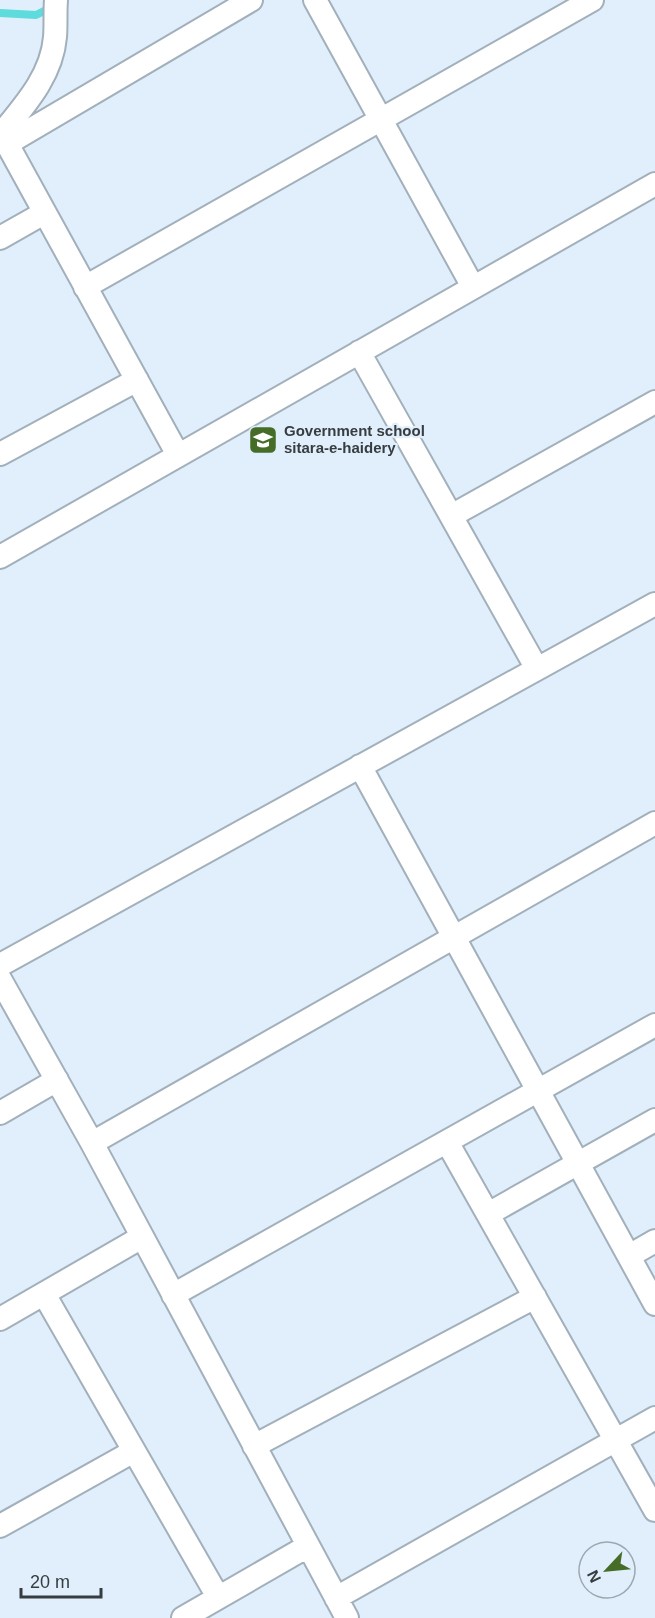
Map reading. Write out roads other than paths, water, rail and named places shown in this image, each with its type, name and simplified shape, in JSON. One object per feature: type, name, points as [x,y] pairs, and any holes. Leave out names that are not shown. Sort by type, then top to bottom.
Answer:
[{"type":"street","points":[[3,135],[45,74],[55,39],[56,0]]},
{"type":"street","points":[[3,135],[250,0]]},
{"type":"street","points":[[315,0],[473,287]]},
{"type":"street","points":[[85,287],[592,0]]},
{"type":"street","points":[[3,135],[178,455]]},
{"type":"street","points":[[0,557],[655,183]]},
{"type":"street","points":[[0,238],[44,213]]},
{"type":"street","points":[[358,352],[537,669]]},
{"type":"street","points":[[0,454],[136,380]]},
{"type":"street","points":[[451,516],[655,402]]},
{"type":"street","points":[[0,965],[655,604]]},
{"type":"street","points":[[360,766],[655,1304]]},
{"type":"street","points":[[92,1143],[655,823]]},
{"type":"street","points":[[0,979],[92,1143],[347,1618]]},
{"type":"street","points":[[173,1295],[655,1025]]},
{"type":"street","points":[[0,1113],[57,1080]]},
{"type":"street","points":[[488,1214],[655,1120]]},
{"type":"street","points":[[447,1142],[655,1510]]},
{"type":"street","points":[[0,1319],[142,1237]]},
{"type":"street","points":[[629,1256],[655,1241]]},
{"type":"street","points":[[44,1294],[218,1598]]},
{"type":"street","points":[[254,1446],[535,1297]]},
{"type":"street","points":[[336,1598],[655,1418]]},
{"type":"street","points":[[0,1526],[134,1451]]},
{"type":"street","points":[[183,1618],[308,1546]]},
{"type":"waterway","points":[[0,13],[36,15],[54,6]]},
{"type":"place","name":"Government school sitara-e-haidery","points":[[263,440]]}]
